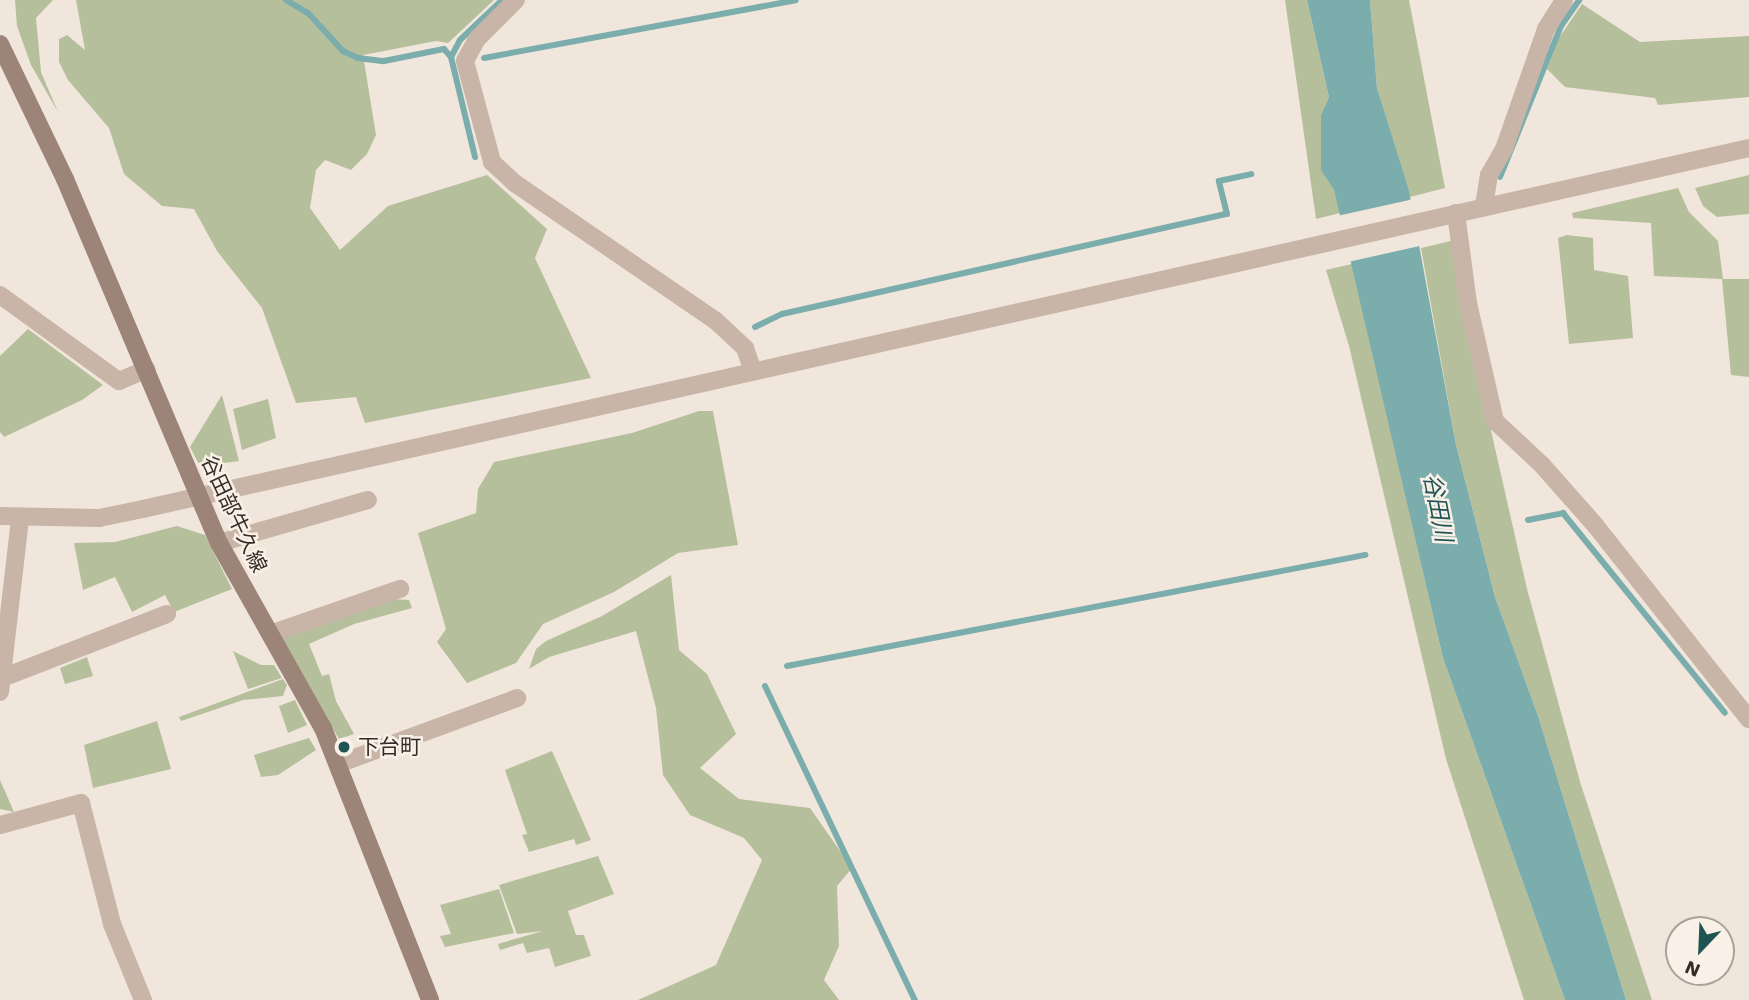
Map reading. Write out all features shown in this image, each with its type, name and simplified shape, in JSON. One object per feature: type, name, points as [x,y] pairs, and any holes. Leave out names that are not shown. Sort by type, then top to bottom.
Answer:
[{"type":"main road","name":"谷田部牛久線","points":[[0,44],[147,369],[219,543],[338,764],[430,1000]]},
{"type":"street","points":[[516,0],[477,39],[465,61],[492,162],[516,184],[716,321],[745,348],[752,371]]},
{"type":"street","points":[[1484,206],[1489,175],[1504,149],[1546,29],[1564,0]]},
{"type":"street","points":[[0,516],[99,518],[1749,148]]},
{"type":"street","points":[[1453,214],[1468,303],[1495,421],[1542,465],[1595,525],[1749,719]]},
{"type":"street","points":[[0,295],[119,381],[147,369]]},
{"type":"street","points":[[219,543],[368,500]]},
{"type":"street","points":[[20,518],[1,685],[167,614]]},
{"type":"street","points":[[270,634],[400,589]]},
{"type":"street","points":[[338,764],[517,698]]},
{"type":"street","points":[[0,825],[81,803],[112,924],[143,1000]]},
{"type":"green space","points":[[15,0],[53,0],[36,18],[41,72],[58,112],[31,65],[17,26]]},
{"type":"green space","points":[[76,0],[494,0],[448,43],[436,41],[363,55],[376,135],[367,154],[351,170],[325,160],[316,170],[310,208],[340,250],[388,206],[487,175],[547,229],[535,258],[591,378],[365,423],[356,397],[296,403],[262,308],[217,251],[194,209],[162,206],[124,174],[109,128],[68,80],[59,62],[59,39],[67,35],[85,50]]},
{"type":"green space","points":[[1285,0],[1307,0],[1329,97],[1321,115],[1321,169],[1334,190],[1340,213],[1316,219]]},
{"type":"green space","points":[[1370,0],[1409,0],[1445,188],[1410,197],[1377,88]]},
{"type":"green space","points":[[1582,4],[1640,42],[1749,36],[1749,97],[1658,105],[1655,98],[1565,87],[1547,69],[1559,38]]},
{"type":"green space","points":[[1749,175],[1749,214],[1717,217],[1703,206],[1695,188]]},
{"type":"green space","points":[[1678,188],[1689,212],[1718,241],[1723,279],[1749,279],[1749,377],[1731,375],[1722,279],[1654,276],[1651,223],[1573,218],[1572,213]]},
{"type":"green space","points":[[1567,235],[1593,238],[1594,270],[1628,276],[1633,338],[1569,344],[1558,238]]},
{"type":"green space","points":[[1455,240],[1465,316],[1527,589],[1581,785],[1652,1000],[1626,1000],[1538,716],[1495,597],[1456,445],[1421,248]]},
{"type":"green space","points":[[1352,264],[1443,658],[1565,1000],[1524,1000],[1446,759],[1349,346],[1326,270]]},
{"type":"green space","points":[[28,329],[103,385],[82,400],[4,437],[0,432],[0,356]]},
{"type":"green space","points":[[222,395],[239,461],[200,466],[190,447]]},
{"type":"green space","points":[[268,399],[276,438],[242,450],[233,409]]},
{"type":"green space","points":[[699,411],[713,411],[738,545],[678,553],[614,592],[543,624],[516,663],[467,683],[437,642],[446,629],[418,533],[476,513],[478,489],[494,462],[632,433]]},
{"type":"green space","points":[[177,526],[205,535],[232,589],[174,612],[165,595],[132,612],[115,577],[83,590],[74,543],[115,542]]},
{"type":"green space","points":[[671,575],[679,650],[707,674],[736,734],[700,768],[739,799],[810,808],[852,868],[837,886],[839,946],[824,980],[839,1000],[638,1000],[716,965],[762,860],[744,838],[690,815],[663,775],[656,708],[636,631],[549,657],[529,669],[536,649],[546,641],[602,616]]},
{"type":"green space","points":[[391,599],[409,600],[412,608],[354,624],[309,644],[322,676],[329,674],[336,701],[354,734],[339,739],[281,639]]},
{"type":"green space","points":[[233,651],[261,665],[274,665],[282,678],[248,689]]},
{"type":"green space","points":[[87,657],[93,676],[65,684],[60,668]]},
{"type":"green space","points":[[283,679],[287,685],[283,696],[243,700],[181,721],[179,717]]},
{"type":"green space","points":[[295,700],[307,725],[288,733],[279,706]]},
{"type":"green space","points":[[157,721],[171,769],[93,788],[84,745]]},
{"type":"green space","points":[[309,738],[316,750],[278,775],[261,777],[254,755]]},
{"type":"green space","points":[[552,751],[591,840],[576,845],[574,839],[529,852],[522,835],[527,834],[505,770]]},
{"type":"green space","points":[[0,780],[14,812],[0,809]]},
{"type":"green space","points":[[598,856],[614,894],[568,911],[576,935],[584,935],[591,956],[555,967],[549,948],[527,953],[523,943],[500,950],[498,944],[543,931],[517,934],[499,885]]},
{"type":"green space","points":[[499,889],[514,933],[445,947],[440,936],[451,934],[440,905]]},
{"type":"water","name":"谷田川","points":[[1307,0],[1370,0],[1377,88],[1409,191],[1456,445],[1495,597],[1538,716],[1626,1000],[1565,1000],[1443,658],[1334,190],[1321,170],[1321,115],[1329,97]]},
{"type":"pier","points":[[1414,199],[1424,245],[1348,262],[1337,216]]},
{"type":"waterway","points":[[286,0],[308,13],[343,51],[358,58],[384,61],[444,49],[451,57],[475,157]]},
{"type":"waterway","points":[[451,57],[460,40],[502,0]]},
{"type":"waterway","points":[[484,58],[796,0]]},
{"type":"waterway","points":[[1500,177],[1561,26],[1579,0]]},
{"type":"waterway","points":[[755,327],[782,314],[1227,214],[1219,181],[1251,174]]},
{"type":"waterway","points":[[1528,520],[1563,513],[1725,713]]},
{"type":"waterway","points":[[787,666],[1365,555]]},
{"type":"waterway","points":[[765,686],[915,1000]]},
{"type":"place","name":"下台町","points":[[344,747]]}]
